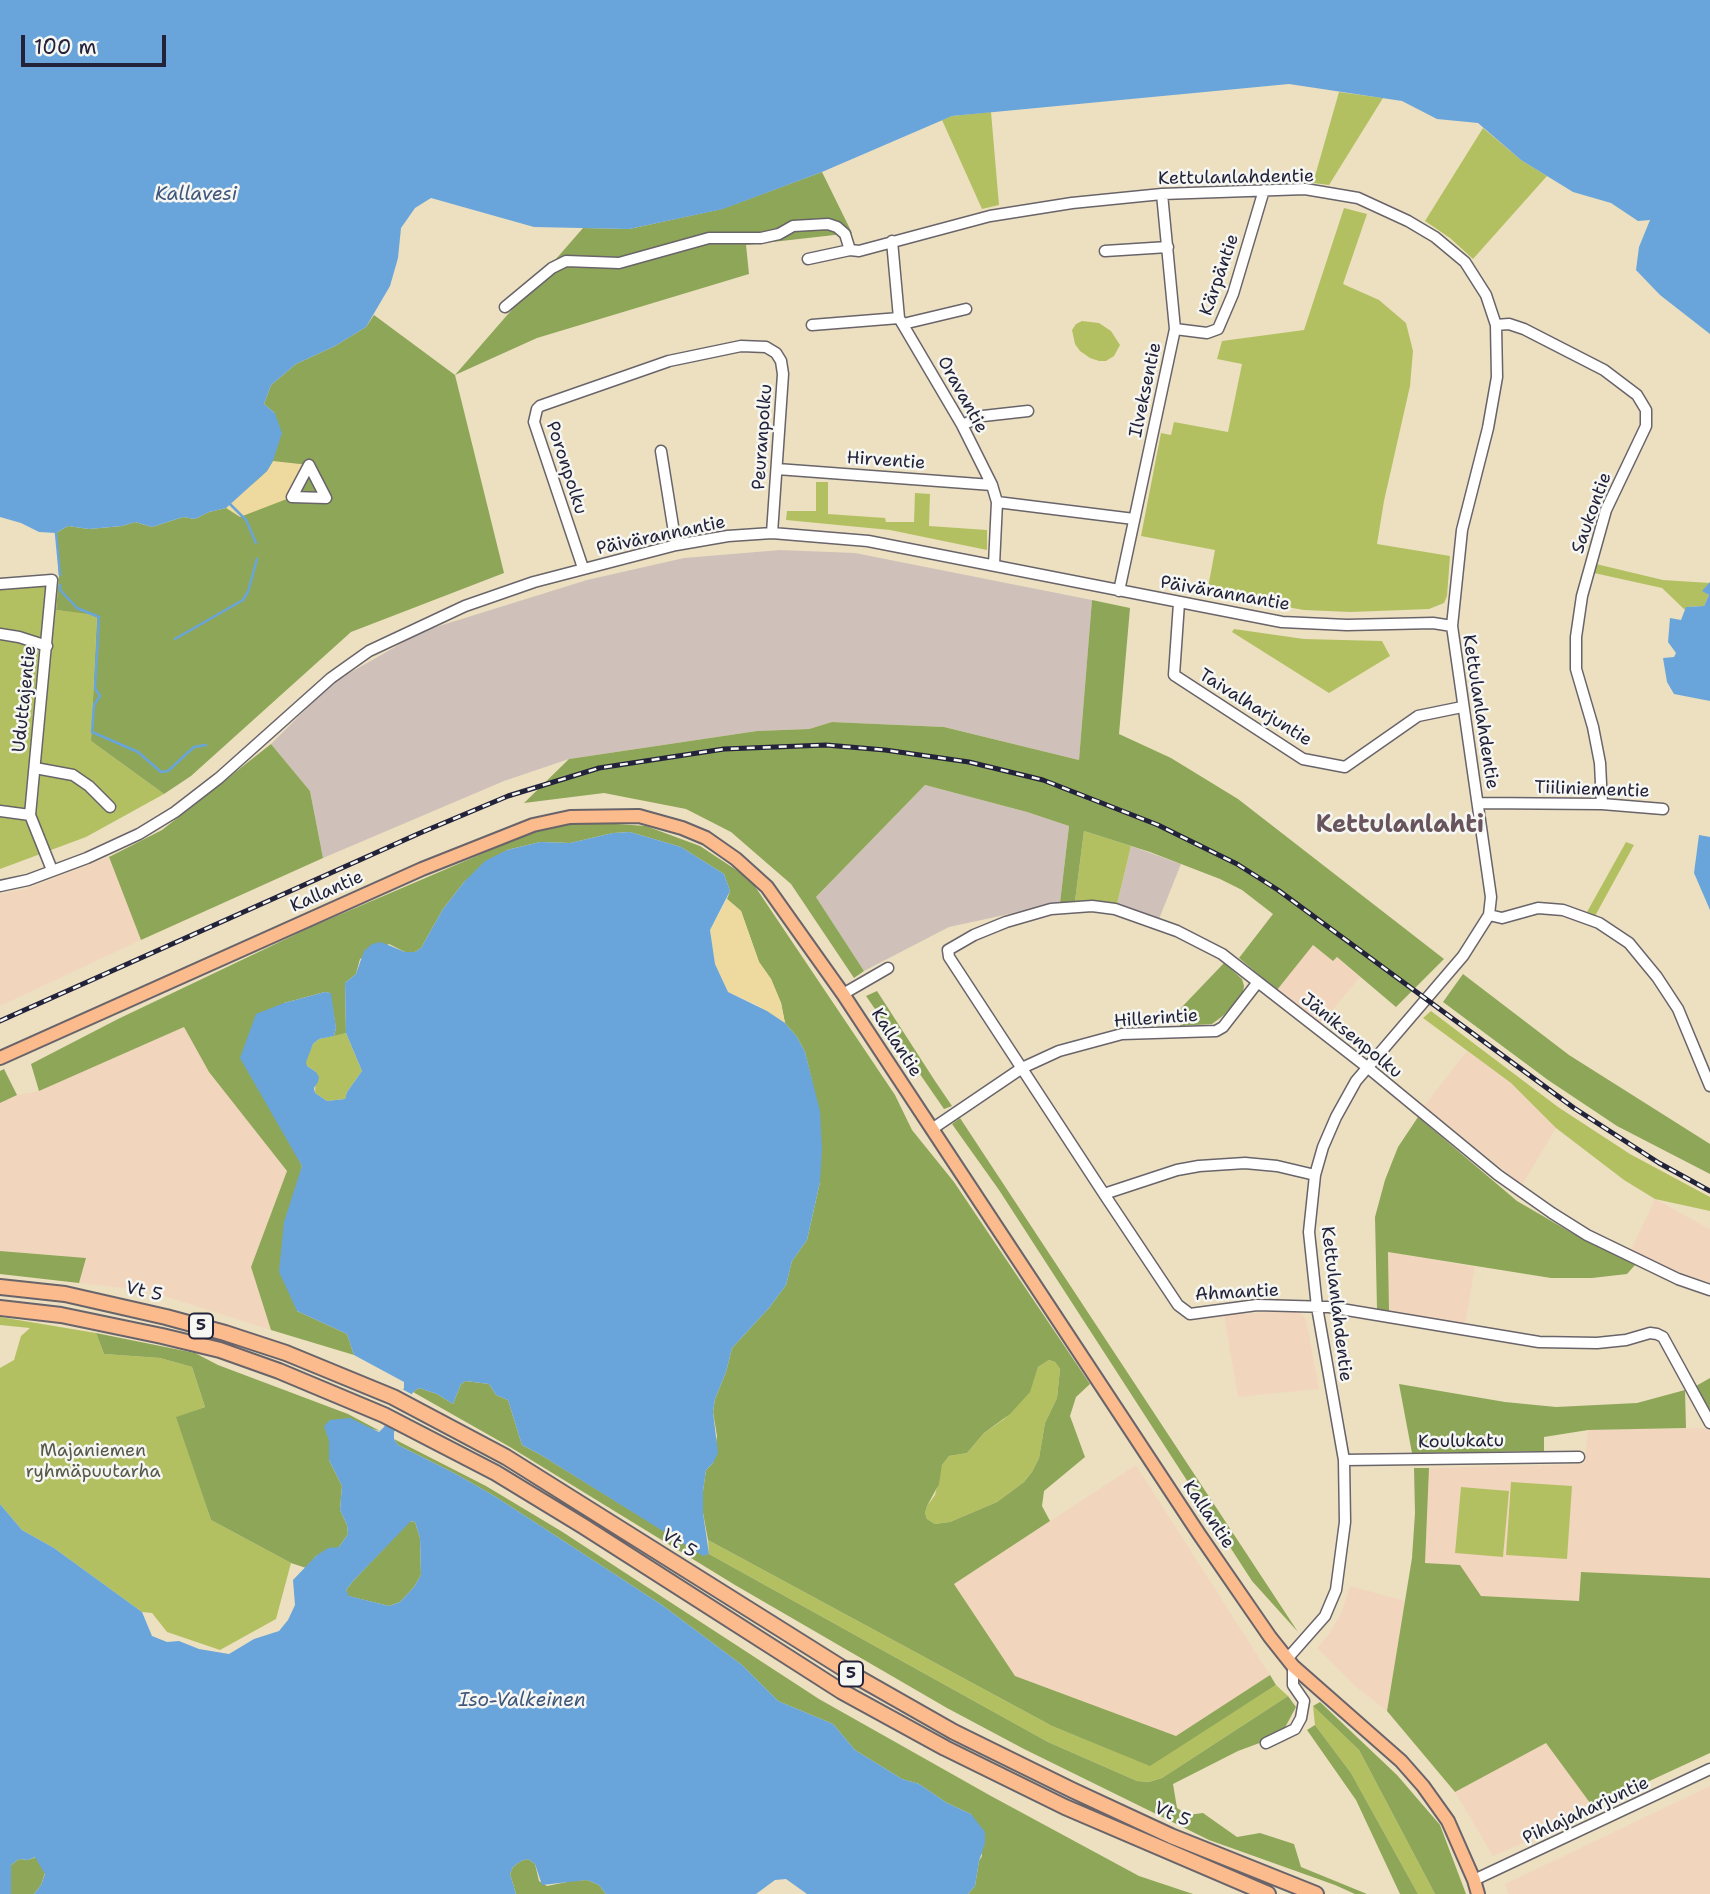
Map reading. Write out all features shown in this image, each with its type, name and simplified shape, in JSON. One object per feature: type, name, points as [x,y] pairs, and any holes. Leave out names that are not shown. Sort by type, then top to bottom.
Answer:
[{"type":"highway","name":"Vt 5","points":[[0,1287],[65,1294],[213,1330],[286,1353],[393,1397],[506,1457],[793,1639],[954,1732],[1171,1836],[1316,1894]]},
{"type":"highway","name":"Vt 5","points":[[0,1308],[61,1315],[220,1350],[330,1391],[404,1424],[496,1473],[841,1691],[934,1742],[1065,1807],[1268,1894]]},
{"type":"main road","name":"Kallantie","points":[[0,1058],[479,845],[533,825],[570,817],[639,816],[706,838],[736,859],[767,887],[843,994],[1199,1534],[1270,1637],[1290,1662],[1401,1761],[1423,1786],[1448,1821],[1478,1894]]},
{"type":"street","name":"Kettulanlahdentie","points":[[808,259],[850,250],[859,251],[990,216],[1072,202],[1162,194],[1305,189],[1358,198],[1408,220],[1435,237],[1465,262],[1486,295],[1496,325],[1497,377],[1488,428],[1462,530],[1452,626],[1491,897],[1489,915],[1463,956],[1367,1067],[1336,1116],[1315,1175],[1309,1232],[1317,1307],[1344,1460],[1345,1522],[1336,1590],[1325,1616],[1290,1662]]},
{"type":"street","name":"Kärpäntie","points":[[1175,328],[1207,333],[1218,329],[1233,294],[1264,190]]},
{"type":"street","name":"Ilveksentie","points":[[1119,590],[1175,328],[1162,194]]},
{"type":"street","points":[[505,307],[552,268],[566,261],[619,263],[709,238],[761,238],[779,234],[793,226],[828,224],[845,234],[850,250]]},
{"type":"street","name":"Oravantie","points":[[892,242],[901,321],[962,425],[992,485],[997,502],[994,565]]},
{"type":"street","points":[[1105,251],[1168,247]]},
{"type":"street","points":[[812,325],[901,321],[966,309]]},
{"type":"street","name":"Saukontie","points":[[1496,325],[1509,324],[1524,329],[1604,370],[1637,396],[1646,410],[1646,426],[1606,510],[1582,596],[1576,637],[1576,669],[1593,727],[1600,763],[1602,804]]},
{"type":"street","name":"Peuranpolku","points":[[646,369],[668,361],[741,346],[766,347],[776,353],[781,360],[783,374],[772,533]]},
{"type":"street","name":"Poronpolku","points":[[583,568],[534,422],[534,414],[540,406],[646,369]]},
{"type":"street","points":[[962,425],[983,416],[1028,411]]},
{"type":"street","points":[[661,451],[676,545]]},
{"type":"street","name":"Hirventie","points":[[777,469],[992,485]]},
{"type":"street","points":[[997,502],[1134,519]]},
{"type":"street","name":"Päivärannantie","points":[[0,886],[87,858],[139,834],[175,812],[219,778],[331,678],[369,651],[465,606],[583,568],[676,545],[728,536],[772,533],[868,541],[1282,622],[1347,625],[1433,623],[1452,626]]},
{"type":"street","name":"Uduttajentie","points":[[0,584],[52,580],[30,815],[52,870]]},
{"type":"street","name":"Taivalharjuntie","points":[[1178,603],[1174,675],[1303,759],[1345,767],[1418,716],[1462,707]]},
{"type":"street","points":[[0,634],[47,646]]},
{"type":"street","points":[[35,768],[73,775],[89,786],[110,807]]},
{"type":"street","name":"Tiiliniementie","points":[[1478,803],[1602,804],[1663,809]]},
{"type":"street","points":[[0,811],[30,815]]},
{"type":"street","name":"Jäniksenpolku","points":[[948,950],[974,935],[1006,922],[1051,909],[1092,906],[1115,909],[1177,931],[1222,954],[1367,1067],[1498,1175],[1552,1213],[1587,1235],[1678,1279],[1710,1290]]},
{"type":"street","points":[[1489,915],[1502,918],[1538,908],[1563,910],[1600,923],[1629,943],[1657,977],[1678,1009],[1710,1086]]},
{"type":"street","name":"Ahmantie","points":[[948,950],[949,957],[1104,1194],[1178,1305],[1190,1314],[1257,1305],[1317,1307],[1539,1342],[1597,1343],[1657,1334],[1663,1337],[1710,1423]]},
{"type":"street","points":[[843,994],[888,968]]},
{"type":"street","name":"Hillerintie","points":[[932,1129],[1022,1068],[1059,1051],[1122,1034],[1216,1031],[1223,1027],[1258,982]]},
{"type":"street","points":[[1104,1194],[1177,1170],[1199,1166],[1245,1163],[1277,1166],[1315,1175]]},
{"type":"street","name":"Koulukatu","points":[[1344,1460],[1579,1457]]},
{"type":"street","points":[[1266,1743],[1295,1730],[1301,1718],[1304,1701],[1293,1685],[1290,1662]]},
{"type":"street","name":"Pihlajaharjuntie","points":[[1474,1880],[1710,1769]]},
{"type":"shaded area","points":[[780,550],[855,553],[1092,600],[1079,760],[944,727],[832,722],[809,729],[757,731],[569,759],[504,781],[323,858],[310,791],[271,744],[332,683],[423,631],[587,580],[684,558]]},
{"type":"shaded area","points":[[925,785],[1069,826],[1060,903],[949,927],[864,971],[816,897]]},
{"type":"shaded area","points":[[1131,846],[1181,864],[1159,919],[1117,904]]},
{"type":"shaded area","points":[[109,857],[141,940],[0,1006],[0,894],[26,889]]},
{"type":"shaded area","points":[[1312,945],[1333,960],[1337,957],[1360,977],[1321,1024],[1277,990]]},
{"type":"shaded area","points":[[184,1027],[209,1072],[287,1171],[251,1267],[271,1330],[148,1291],[79,1283],[85,1258],[0,1251],[0,1103],[17,1095],[39,1091]]},
{"type":"shaded area","points":[[1467,1051],[1511,1083],[1556,1128],[1522,1185],[1424,1106]]},
{"type":"shaded area","points":[[1655,1199],[1710,1229],[1710,1283],[1670,1269],[1631,1250]]},
{"type":"shaded area","points":[[1388,1252],[1475,1267],[1465,1324],[1389,1311]]},
{"type":"shaded area","points":[[1298,1310],[1306,1319],[1319,1389],[1238,1397],[1224,1315]]},
{"type":"shaded area","points":[[1710,1428],[1710,1579],[1581,1572],[1579,1601],[1481,1596],[1460,1566],[1425,1563],[1429,1468],[1584,1464],[1588,1430]]},
{"type":"shaded area","points":[[1136,1465],[1270,1675],[1176,1736],[1015,1676],[954,1584]]},
{"type":"shaded area","points":[[1350,1586],[1405,1601],[1387,1711],[1355,1686],[1317,1648],[1341,1614]]},
{"type":"shaded area","points":[[1546,1743],[1595,1812],[1493,1856],[1455,1792]]},
{"type":"shaded area","points":[[1710,1786],[1710,1894],[1508,1894],[1505,1884]]},
{"type":"green space","points":[[1339,92],[1383,98],[1329,185],[1313,183]]},
{"type":"green space","points":[[991,112],[999,205],[982,209],[942,120],[952,116]]},
{"type":"green space","points":[[1483,128],[1521,160],[1547,176],[1473,259],[1450,238],[1425,221]]},
{"type":"green space","points":[[822,172],[852,233],[746,245],[749,274],[537,338],[455,375],[583,228],[629,229],[722,209]]},
{"type":"green space","points":[[1344,208],[1367,214],[1343,284],[1379,300],[1406,323],[1413,351],[1410,386],[1377,544],[1450,556],[1447,596],[1444,603],[1429,609],[1351,612],[1304,610],[1207,593],[1215,550],[1141,536],[1161,433],[1171,435],[1174,422],[1228,432],[1242,364],[1217,359],[1222,341],[1304,330]]},
{"type":"green space","points":[[374,315],[455,375],[504,573],[351,632],[191,776],[164,794],[91,741],[97,615],[56,610],[59,578],[56,533],[68,526],[89,529],[135,522],[152,527],[183,517],[195,519],[226,508],[252,485],[275,413],[264,404],[271,385],[296,364],[335,346],[366,327]]},
{"type":"green space","points":[[1082,321],[1099,323],[1111,331],[1120,345],[1114,356],[1106,361],[1099,361],[1080,351],[1075,344],[1072,330]]},
{"type":"green space","points":[[816,482],[828,482],[828,514],[885,518],[886,522],[914,522],[915,493],[930,494],[929,526],[987,530],[987,550],[890,530],[786,520],[787,511],[816,511]]},
{"type":"green space","points":[[1596,564],[1663,580],[1710,583],[1703,591],[1709,595],[1704,606],[1687,607],[1685,610],[1662,588],[1594,573]]},
{"type":"green space","points":[[59,578],[56,610],[97,614],[91,741],[164,794],[86,837],[0,869],[0,580]]},
{"type":"green space","points":[[1092,600],[1130,608],[1119,734],[1171,758],[1238,799],[1444,959],[1396,1007],[1337,957],[1333,961],[1313,945],[1277,990],[1239,958],[1273,914],[1242,890],[1220,879],[1150,852],[1084,831],[1075,901],[1060,903],[1069,826],[925,785],[816,897],[864,971],[854,978],[791,884],[731,832],[686,809],[604,793],[524,803],[569,759],[757,731],[809,729],[832,722],[944,727],[1079,760]]},
{"type":"green space","points":[[1234,629],[1304,639],[1382,641],[1390,656],[1329,693],[1232,632]]},
{"type":"green space","points":[[271,744],[310,791],[323,858],[141,940],[109,857],[162,830]]},
{"type":"green space","points":[[588,822],[646,826],[700,846],[750,879],[895,1095],[912,1130],[954,1182],[1090,1384],[1076,1397],[1070,1416],[1085,1457],[1044,1491],[1042,1506],[1050,1521],[954,1584],[1015,1676],[1176,1736],[1270,1675],[1276,1685],[1150,1766],[1052,1726],[708,1540],[703,1513],[703,1491],[706,1470],[713,1463],[717,1436],[713,1412],[715,1399],[732,1348],[786,1285],[792,1261],[807,1240],[820,1182],[812,1081],[805,1052],[785,1023],[781,1003],[771,979],[759,962],[741,911],[727,899],[730,891],[724,874],[681,847],[630,832],[570,843],[540,842],[507,850],[464,882],[443,909],[421,948],[415,952],[405,952],[389,944],[360,959],[356,974],[345,983],[346,1033],[334,1036],[336,1028],[330,993],[284,1003],[294,1150],[302,1166],[298,1184],[297,1311],[347,1334],[354,1355],[271,1330],[251,1267],[287,1171],[209,1072],[184,1027],[39,1091],[31,1064],[118,1019],[311,927],[542,828]],"holes":[[[1049,1360],[1055,1362],[1060,1369],[1057,1398],[1045,1423],[1039,1458],[1024,1482],[997,1502],[950,1522],[935,1524],[927,1519],[927,1506],[939,1484],[942,1465],[949,1456],[967,1453],[984,1433],[1010,1414],[1030,1392],[1038,1367]]]},
{"type":"green space","points":[[1084,831],[1131,846],[1117,904],[1075,901]]},
{"type":"green space","points":[[1626,842],[1634,845],[1595,916],[1587,912]]},
{"type":"green space","points":[[1224,963],[1242,979],[1243,993],[1224,1015],[1212,1024],[1180,1026],[1180,1009]]},
{"type":"green space","points":[[1463,974],[1569,1055],[1710,1144],[1710,1174],[1617,1126],[1548,1080],[1443,1002]]},
{"type":"green space","points":[[877,991],[952,1106],[944,1109],[866,996]]},
{"type":"green space","points":[[1431,1011],[1558,1107],[1630,1154],[1710,1197],[1710,1211],[1655,1199],[1624,1180],[1556,1128],[1511,1083],[1423,1018]]},
{"type":"green space","points":[[346,1033],[362,1071],[345,1099],[327,1101],[315,1093],[316,1072],[305,1062],[313,1044],[319,1039]]},
{"type":"green space","points":[[4,1069],[17,1095],[0,1103],[0,1071]]},
{"type":"green space","points":[[1418,1117],[1517,1201],[1635,1265],[1627,1274],[1592,1278],[1551,1278],[1388,1252],[1389,1311],[1377,1309],[1375,1217],[1398,1147]]},
{"type":"green space","points":[[960,1118],[1298,1632],[1252,1581],[999,1190],[952,1124]]},
{"type":"green space","points":[[0,1251],[86,1258],[79,1283],[0,1274]]},
{"type":"green space","name":"Majaniemen ryhmäpuutarha","points":[[0,1317],[96,1333],[104,1354],[160,1358],[192,1367],[205,1407],[177,1417],[211,1520],[291,1563],[276,1619],[220,1650],[167,1632],[152,1613],[142,1612],[54,1548],[22,1530],[0,1504],[0,1368],[14,1360],[21,1336],[30,1328],[0,1325]]},
{"type":"green space","points":[[96,1333],[195,1353],[218,1365],[348,1414],[380,1431],[372,1429],[329,1441],[329,1460],[342,1486],[340,1510],[348,1534],[339,1547],[316,1556],[306,1568],[291,1563],[211,1520],[176,1417],[205,1407],[192,1367],[160,1358],[104,1354]]},
{"type":"green space","points":[[1049,1360],[1055,1362],[1060,1369],[1057,1398],[1045,1423],[1039,1458],[1032,1472],[1024,1482],[997,1502],[950,1522],[935,1524],[927,1519],[925,1513],[935,1495],[942,1465],[949,1456],[967,1453],[984,1433],[1004,1419],[1029,1392],[1038,1367]]},
{"type":"green space","points":[[1710,1378],[1710,1410],[1696,1386]]},
{"type":"green space","points":[[466,1381],[489,1384],[496,1395],[508,1400],[522,1445],[703,1555],[709,1554],[1048,1742],[1137,1781],[1149,1782],[1162,1778],[1288,1696],[1296,1707],[1281,1735],[1238,1751],[1173,1784],[1177,1808],[1188,1815],[1203,1813],[1237,1837],[1260,1833],[1294,1844],[1301,1867],[1367,1894],[1355,1894],[1209,1840],[1024,1749],[947,1708],[735,1585],[510,1447],[413,1392],[419,1388],[437,1394],[453,1404],[461,1384]]},
{"type":"green space","points":[[1399,1384],[1505,1402],[1556,1407],[1637,1403],[1685,1390],[1686,1428],[1588,1430],[1544,1437],[1544,1451],[1412,1453]]},
{"type":"green space","points":[[394,1439],[486,1486],[561,1531],[819,1699],[1139,1876],[1193,1894],[968,1894],[975,1886],[982,1856],[971,1814],[947,1803],[919,1784],[902,1779],[855,1750],[833,1724],[778,1701],[742,1665],[662,1605],[496,1497],[398,1445]]},
{"type":"green space","points":[[1414,1468],[1429,1468],[1425,1563],[1460,1565],[1481,1596],[1579,1601],[1581,1572],[1710,1578],[1710,1753],[1593,1807],[1546,1743],[1455,1792],[1387,1711],[1412,1558]]},
{"type":"green space","points":[[1511,1482],[1572,1486],[1567,1559],[1506,1555]]},
{"type":"green space","points":[[1461,1487],[1509,1491],[1503,1557],[1455,1553]]},
{"type":"green space","points":[[410,1521],[415,1522],[420,1538],[421,1575],[414,1587],[400,1602],[389,1606],[348,1596],[346,1590],[354,1580]]},
{"type":"green space","points":[[708,1540],[1052,1726],[1150,1765],[1276,1685],[1288,1696],[1162,1778],[1149,1782],[1137,1781],[1048,1742],[709,1554]]},
{"type":"green space","points":[[1320,1702],[1397,1775],[1440,1825],[1466,1894],[1435,1894],[1359,1750],[1313,1706]]},
{"type":"green space","points":[[1313,1706],[1359,1750],[1435,1894],[1418,1894],[1351,1773],[1315,1725]]},
{"type":"green space","points":[[1315,1725],[1351,1773],[1418,1894],[1400,1894],[1356,1800],[1307,1730]]},
{"type":"green space","points":[[36,1857],[45,1873],[41,1885],[34,1894],[11,1894],[11,1865],[19,1859]]},
{"type":"green space","points":[[528,1859],[535,1864],[539,1881],[547,1886],[587,1880],[599,1885],[606,1894],[516,1894],[510,1874],[513,1867]]},
{"type":"sand","points":[[273,461],[309,465],[292,497],[240,517],[226,508],[267,471]]},
{"type":"sand","points":[[727,899],[741,911],[759,962],[771,979],[781,1003],[785,1023],[755,1004],[728,992],[715,964],[710,930]]},
{"type":"water","name":"Kallavesi","points":[[0,0],[1710,0],[1710,334],[1660,295],[1636,270],[1639,247],[1650,220],[1638,221],[1611,203],[1573,192],[1521,160],[1478,123],[1437,119],[1402,101],[1289,84],[952,116],[822,172],[723,209],[629,229],[534,227],[431,198],[415,208],[401,228],[398,258],[390,286],[366,327],[335,346],[296,364],[271,385],[264,404],[275,413],[282,433],[273,461],[267,471],[226,508],[195,519],[183,517],[152,527],[135,522],[89,529],[68,526],[56,533],[39,532],[0,517]]},
{"type":"water","points":[[1710,582],[1710,701],[1674,694],[1667,682],[1663,658],[1674,657],[1676,653],[1668,642],[1670,618],[1681,620],[1686,607],[1704,606],[1709,595],[1702,591]]},
{"type":"water","name":"Iso-Valkeinen","points":[[630,832],[681,847],[724,874],[730,891],[710,930],[715,964],[728,992],[767,1011],[785,1023],[797,1037],[805,1052],[820,1111],[820,1182],[807,1240],[792,1261],[786,1285],[732,1348],[715,1399],[713,1412],[718,1453],[706,1470],[703,1491],[709,1554],[703,1556],[522,1445],[508,1400],[496,1395],[489,1384],[466,1381],[461,1384],[453,1404],[437,1394],[419,1388],[413,1392],[394,1432],[394,1439],[398,1445],[496,1497],[662,1605],[742,1665],[778,1701],[833,1724],[855,1750],[902,1779],[919,1784],[947,1803],[971,1814],[985,1832],[975,1886],[968,1894],[807,1894],[786,1879],[775,1880],[756,1894],[606,1894],[599,1885],[587,1880],[542,1885],[535,1864],[528,1859],[513,1867],[510,1874],[516,1894],[34,1894],[45,1874],[35,1857],[28,1860],[19,1859],[11,1865],[11,1894],[0,1894],[0,1504],[22,1530],[54,1548],[142,1612],[152,1636],[167,1642],[179,1641],[199,1649],[229,1654],[254,1639],[279,1631],[295,1605],[293,1580],[316,1556],[328,1548],[339,1547],[348,1534],[340,1510],[342,1486],[329,1460],[329,1441],[324,1426],[330,1420],[350,1418],[379,1432],[404,1388],[404,1382],[354,1355],[347,1334],[297,1311],[279,1272],[284,1222],[302,1166],[240,1058],[256,1014],[284,1003],[325,992],[331,993],[336,1028],[334,1036],[319,1039],[313,1044],[306,1062],[319,1077],[314,1088],[315,1093],[327,1101],[345,1099],[362,1071],[346,1033],[345,983],[356,974],[364,951],[372,944],[381,942],[405,952],[415,952],[421,948],[443,909],[464,882],[485,861],[507,850],[540,842],[570,843]],"holes":[[[411,1521],[415,1522],[420,1538],[421,1575],[414,1587],[400,1602],[389,1606],[349,1596],[346,1590],[354,1580]]]},
{"type":"water","points":[[1699,835],[1710,837],[1710,910],[1694,873]]},
{"type":"pier","points":[[400,1388],[415,1396],[398,1432],[382,1424]]},
{"type":"waterway","points":[[230,504],[246,520],[256,543]]},
{"type":"waterway","points":[[56,533],[60,575]]},
{"type":"waterway","points":[[175,639],[243,600],[248,592],[257,559]]},
{"type":"waterway","points":[[60,585],[60,590],[77,608],[99,617],[95,688],[100,696],[94,705],[92,732],[138,752],[161,772],[168,771],[194,747],[206,745]]},
{"type":"railway","points":[[0,1021],[420,833],[508,796],[599,768],[724,749],[826,745],[885,750],[969,762],[1043,780],[1158,825],[1237,864],[1278,890],[1574,1108],[1659,1163],[1710,1191]]},
{"type":"district","name":"Kettulanlahti","points":[[1400,826]]}]
